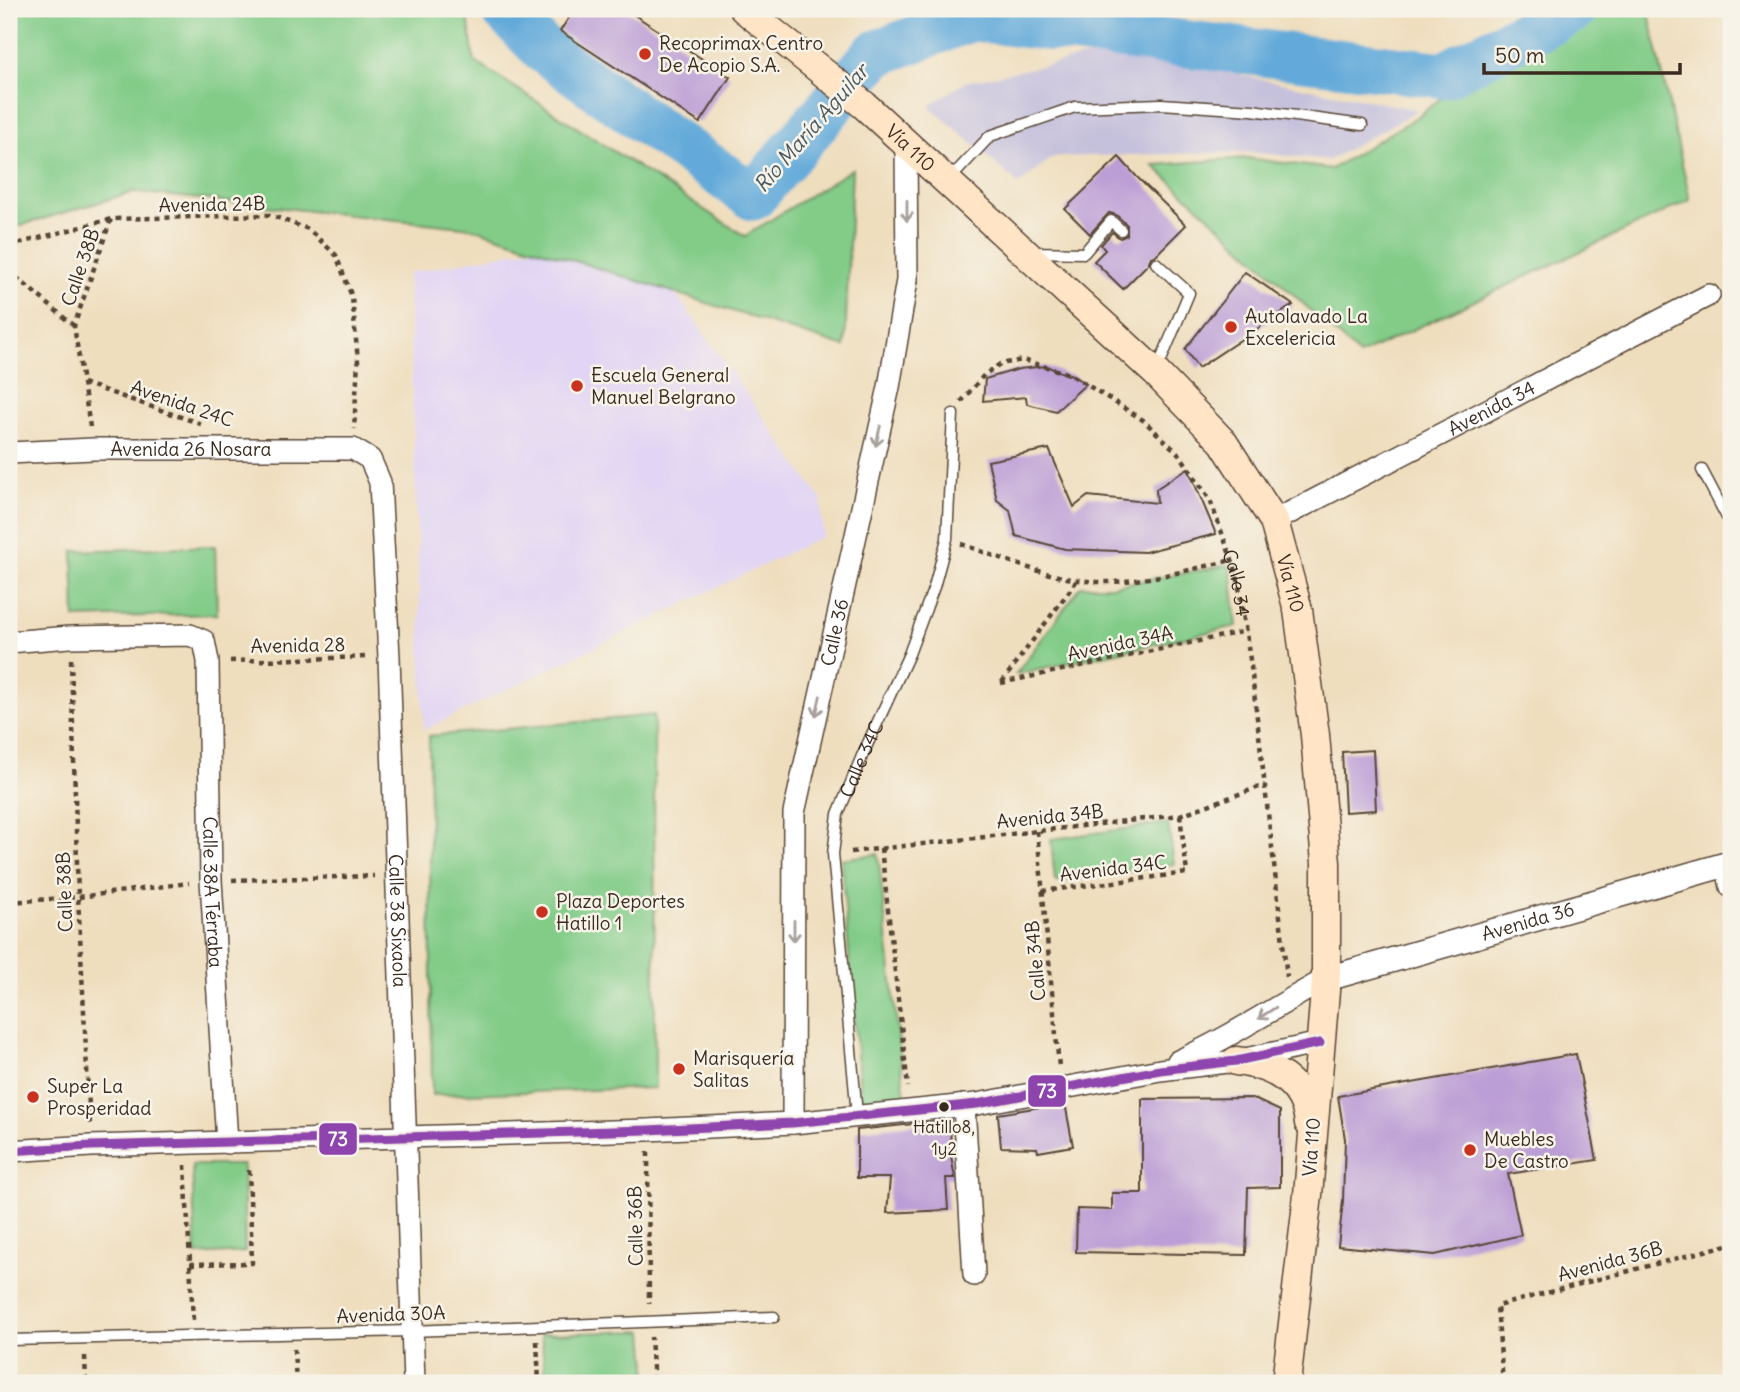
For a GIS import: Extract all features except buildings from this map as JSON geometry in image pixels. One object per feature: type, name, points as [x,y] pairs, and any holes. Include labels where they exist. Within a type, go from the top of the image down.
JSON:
[{"type":"main road","name":"Vía 110","points":[[744,9],[864,105],[1156,373],[1223,442],[1274,521],[1298,610],[1315,735],[1326,863],[1326,979],[1308,1195],[1286,1383]]},
{"type":"main road","points":[[1236,1061],[1260,1064],[1281,1074],[1298,1091],[1308,1113],[1311,1138]]},
{"type":"street","name":"Calle 36","points":[[793,1123],[794,813],[889,387],[907,280],[906,143]]},
{"type":"street","name":"Avenida 34","points":[[1274,521],[1709,295]]},
{"type":"street","name":"Avenida 26 Nosara","points":[[9,453],[93,449],[362,454]]},
{"type":"street","name":"Calle 38 Sixaola","points":[[362,454],[380,482],[389,657],[414,1383]]},
{"type":"street","points":[[9,642],[70,637],[190,635],[206,651]]},
{"type":"street","name":"Calle 38A Térraba","points":[[206,651],[211,880],[227,1143]]},
{"type":"street","name":"Avenida 36","points":[[1326,979],[1729,871]]},
{"type":"street","points":[[1160,1070],[1248,1026],[1326,979]]},
{"type":"street","points":[[9,1151],[793,1123],[964,1105],[1160,1070],[1236,1061],[1320,1043]]},
{"type":"street","points":[[964,1105],[974,1275]]},
{"type":"lane","points":[[947,182],[990,136],[1075,107],[1161,104],[1226,108],[1362,125]]},
{"type":"lane","points":[[1023,252],[1084,253],[1111,220],[1121,230]]},
{"type":"lane","points":[[1156,262],[1189,293],[1156,373]]},
{"type":"lane","name":"Calle 34C","points":[[857,1115],[833,854],[838,814],[909,654],[934,587],[947,539],[953,414]]},
{"type":"lane","points":[[1702,470],[1731,525]]},
{"type":"lane","name":"Avenida 30A","points":[[9,1340],[411,1331],[774,1317]]},
{"type":"path","name":"Avenida 24B","points":[[9,246],[111,219],[270,215],[308,229],[336,255],[352,297],[362,454]]},
{"type":"path","name":"Calle 38B","points":[[93,449],[74,326],[111,219]]},
{"type":"path","points":[[9,271],[74,326]]},
{"type":"path","name":"Calle 34","points":[[953,414],[965,394],[1000,364],[1023,360],[1070,374],[1143,421],[1180,455],[1210,500],[1237,574],[1265,785],[1289,999]]},
{"type":"path","name":"Avenida 24C","points":[[83,383],[209,427]]},
{"type":"path","points":[[947,539],[1040,571],[1107,582],[1180,572],[1233,560]]},
{"type":"path","name":"Avenida 34A","points":[[1078,579],[1001,683],[1246,631]]},
{"type":"path","name":"Calle 38B","points":[[70,637],[78,897],[91,1146]]},
{"type":"path","name":"Avenida 28","points":[[206,651],[389,657]]},
{"type":"path","name":"Avenida 34B","points":[[833,854],[1180,816],[1265,785]]},
{"type":"path","name":"Avenida 34C","points":[[1042,891],[1187,873],[1180,816]]},
{"type":"path","name":"Calle 34B","points":[[1037,831],[1061,1089]]},
{"type":"path","points":[[881,848],[911,1110]]},
{"type":"path","name":"Calle 36B","points":[[647,1383],[654,1383],[649,1321],[648,1130]]},
{"type":"path","points":[[190,1264],[252,1263],[249,1142]]},
{"type":"path","points":[[184,1143],[193,1336]]},
{"type":"path","name":"Avenida 36B","points":[[1503,1383],[1497,1306],[1731,1244]]},
{"type":"path","points":[[536,1326],[540,1383]]},
{"type":"path","points":[[294,1334],[296,1383]]},
{"type":"path","points":[[85,1338],[86,1383]]},
{"type":"shaded area","points":[[1090,56],[1184,64],[1418,110],[1329,160],[1248,152],[1053,157],[1019,184],[929,106],[965,82]]},
{"type":"shaded area","name":"Escuela General Manuel Belgrano","points":[[630,229],[821,499],[823,536],[424,730],[408,273]]},
{"type":"green space","points":[[9,9],[467,9],[474,61],[745,236],[852,169],[845,347],[472,228],[134,192],[9,229]]},
{"type":"green space","points":[[1604,9],[1648,9],[1690,200],[1359,355],[1153,165],[1246,158],[1331,169],[1420,115],[1461,81]]},
{"type":"green space","points":[[215,546],[217,614],[75,618],[73,551]]},
{"type":"green space","points":[[1229,565],[1237,626],[1016,674],[1081,586],[1112,586]]},
{"type":"green space","name":"Plaza Deportes Hatillo 1","points":[[654,715],[655,1088],[432,1095],[429,736]]},
{"type":"green space","points":[[1168,823],[1174,864],[1055,881],[1051,839]]},
{"type":"green space","points":[[878,854],[905,1098],[861,1101],[841,859]]},
{"type":"green space","points":[[192,1165],[243,1165],[245,1252],[196,1255]]},
{"type":"green space","points":[[644,1331],[648,1379],[546,1383],[541,1334]]},
{"type":"waterway","name":"Río María Aguilar","points":[[503,9],[546,52],[753,197],[875,54],[972,18],[1444,75],[1574,9]]},
{"type":"transit line","name":"73","points":[[9,1151],[793,1123],[977,1104],[1160,1070],[1236,1061],[1320,1043]]},
{"type":"place","name":"Recoprimax Centro De Acopio S.A.","points":[[645,54]]},
{"type":"place","name":"Autolavado La Excelericia","points":[[1231,327]]},
{"type":"place","name":"Escuela General Manuel Belgrano","points":[[577,386]]},
{"type":"place","name":"Plaza Deportes Hatillo 1","points":[[542,912]]},
{"type":"place","name":"Marisquería Salitas","points":[[679,1069]]},
{"type":"place","name":"Super La Prosperidad","points":[[33,1097]]},
{"type":"place","name":"Hatillo8, 1y2","points":[[944,1107]]},
{"type":"place","name":"Muebles De Castro","points":[[1470,1150]]}]
